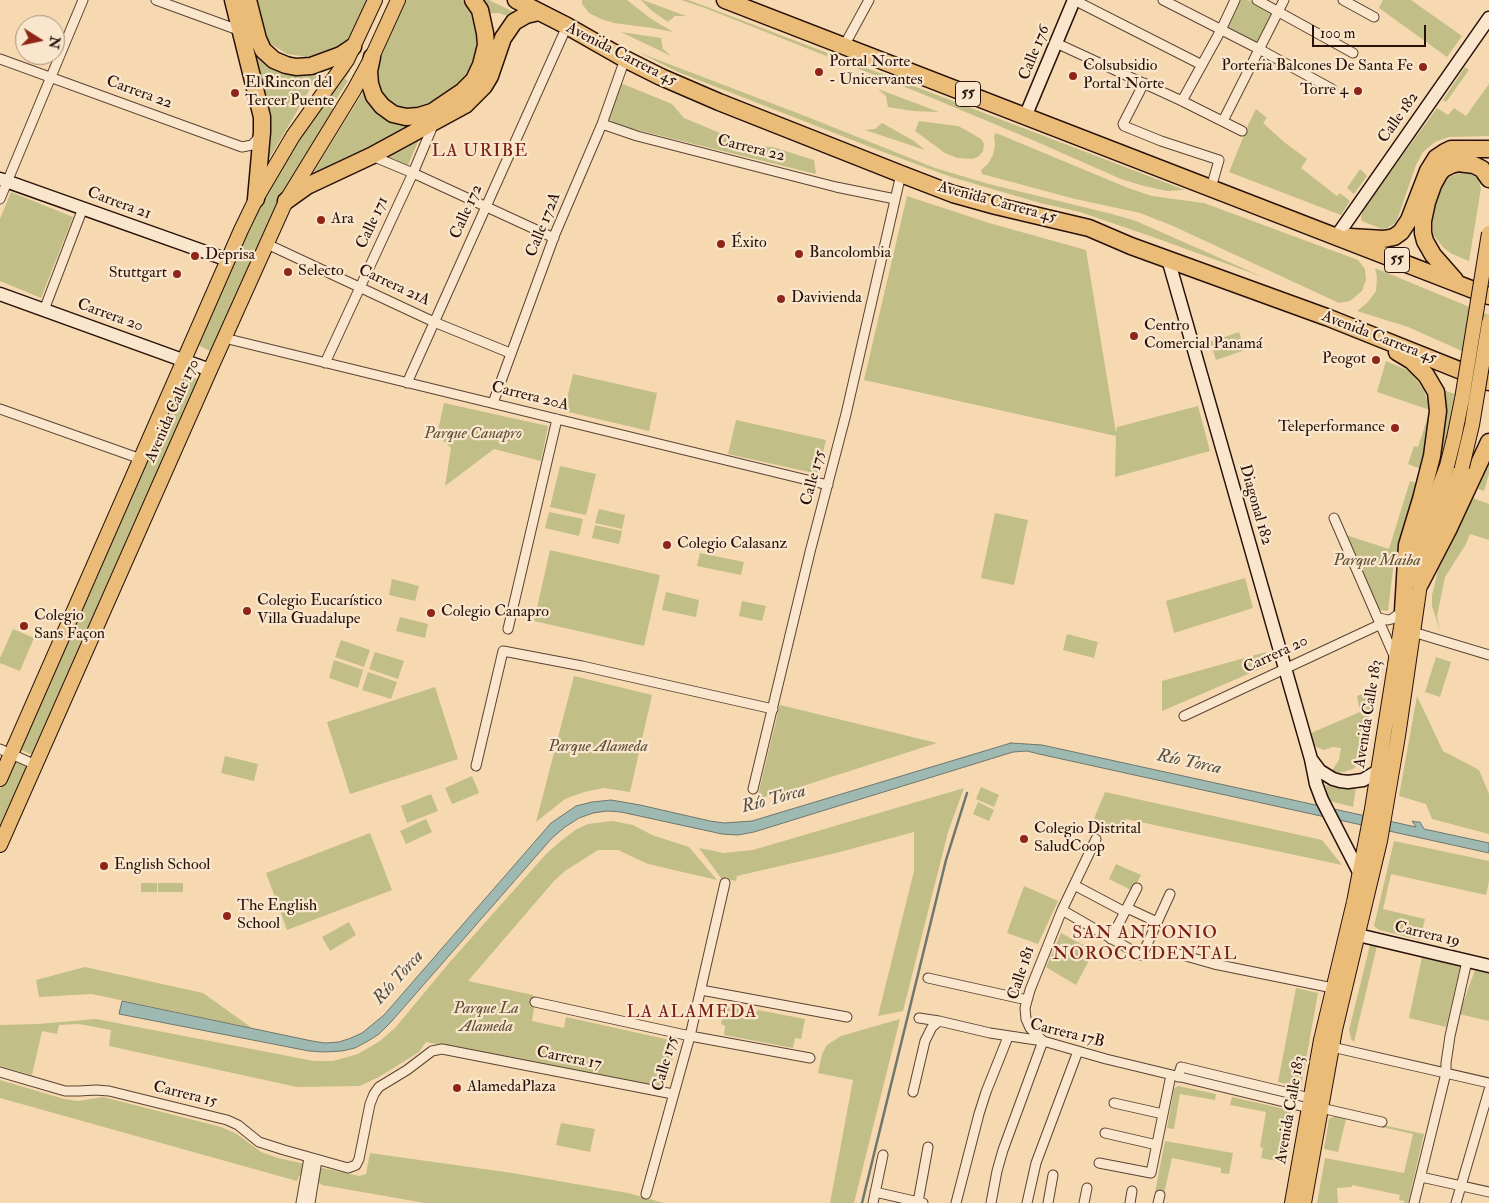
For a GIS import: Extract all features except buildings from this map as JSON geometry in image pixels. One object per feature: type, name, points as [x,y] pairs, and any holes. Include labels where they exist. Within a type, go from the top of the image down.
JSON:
[{"type":"highway","points":[[233,0],[262,117],[256,199]]},
{"type":"highway","points":[[248,0],[258,39],[263,50],[274,60],[286,65],[296,67],[311,66],[341,55],[355,44]]},
{"type":"highway","points":[[373,54],[369,71],[370,84],[374,96],[382,106],[394,114],[406,117],[432,112],[463,91],[474,80],[481,64],[486,45],[485,33],[480,10],[473,0]]},
{"type":"highway","name":"Avenida Carrera 45","points":[[516,0],[625,59],[719,102],[901,174],[953,194],[1089,228],[1371,334],[1489,382]]},
{"type":"highway","name":"55","points":[[725,0],[1487,294]]},
{"type":"highway","points":[[286,201],[307,186],[371,156],[465,105],[484,86],[494,66],[503,38],[514,22],[526,15],[539,12]]},
{"type":"highway","points":[[1336,236],[1384,239],[1394,237],[1405,227],[1428,170],[1439,155],[1451,149],[1489,149]]},
{"type":"highway","points":[[1458,284],[1428,249],[1423,233],[1423,221],[1427,202],[1439,174],[1450,164],[1474,165],[1482,169],[1489,179]]},
{"type":"highway","points":[[1371,334],[1412,361],[1432,384],[1436,392],[1436,429],[1432,456],[1407,545],[1403,611]]},
{"type":"highway","points":[[1420,584],[1448,530],[1489,442]]},
{"type":"main road","name":"Avenida Calle 170","points":[[0,780],[4,757],[141,459],[256,199],[293,136],[341,69],[355,44],[375,0]]},
{"type":"main road","name":"Avenida Calle 170","points":[[0,845],[286,201],[335,122],[373,54],[398,0]]},
{"type":"main road","name":"Avenida Calle 183","points":[[1379,810],[1378,771],[1408,580],[1417,546],[1447,466],[1453,443],[1489,233]]},
{"type":"main road","name":"Avenida Calle 183","points":[[1292,1203],[1313,1104],[1332,1047],[1358,935],[1373,840],[1413,632],[1420,584],[1433,538],[1462,467],[1471,431],[1489,323]]},
{"type":"main road","name":"Avenida Calle 183","points":[[1304,1203],[1321,1040],[1360,874],[1373,840]]},
{"type":"street","points":[[0,199],[4,180],[51,77],[83,0]]},
{"type":"street","points":[[156,0],[241,31]]},
{"type":"street","points":[[844,46],[869,0]]},
{"type":"street","points":[[1074,0],[1202,65]]},
{"type":"street","name":"Calle 176","points":[[1026,117],[1074,0]]},
{"type":"street","points":[[1163,0],[1332,89]]},
{"type":"street","points":[[1182,101],[1221,30],[1235,0]]},
{"type":"street","points":[[1223,121],[1284,0]]},
{"type":"street","points":[[1343,0],[1374,17]]},
{"type":"street","points":[[1261,1],[1353,53]]},
{"type":"street","name":"Calle 182","points":[[1336,236],[1489,18]]},
{"type":"street","name":"Calle 172","points":[[407,383],[567,26]]},
{"type":"street","points":[[1056,43],[1242,131]]},
{"type":"street","name":"Carrera 22","points":[[0,59],[242,147],[252,145],[262,132]]},
{"type":"street","name":"Calle 172A","points":[[493,403],[554,238],[602,124],[625,59]]},
{"type":"street","points":[[1144,83],[1123,124],[1124,126],[1219,160],[1211,188]]},
{"type":"street","name":"Calle 171","points":[[325,363],[413,173],[434,123]]},
{"type":"street","name":"Carrera 22","points":[[602,124],[637,136],[836,187],[895,199]]},
{"type":"street","points":[[371,156],[413,173],[554,238]]},
{"type":"street","name":"Calle 175","points":[[753,789],[810,552],[858,366],[901,174]]},
{"type":"street","name":"Carrera 21","points":[[4,180],[228,260]]},
{"type":"street","points":[[44,310],[83,208]]},
{"type":"street","name":"Carrera 21A","points":[[267,244],[434,322],[510,354]]},
{"type":"street","name":"Diagonal 182","points":[[1168,259],[1311,759],[1316,784],[1322,800],[1360,874]]},
{"type":"street","name":"Carrera 20","points":[[0,294],[210,370]]},
{"type":"street","name":"Carrera 20A","points":[[224,338],[828,485]]},
{"type":"street","points":[[0,409],[141,459]]},
{"type":"street","points":[[508,629],[557,419]]},
{"type":"street","points":[[1334,518],[1396,659]]},
{"type":"street","name":"Carrera 20","points":[[1184,716],[1380,621],[1392,619],[1403,611]]},
{"type":"street","points":[[1413,632],[1489,656]]},
{"type":"street","points":[[476,766],[503,651],[590,668],[773,709]]},
{"type":"street","points":[[4,757],[36,765]]},
{"type":"street","name":"Diagonal 182","points":[[1311,759],[1320,771],[1340,781],[1363,780],[1378,771]]},
{"type":"street","name":"Calle 181","points":[[1043,1041],[1030,1028],[1026,1019],[1025,1008],[1027,1000],[1062,910],[1096,839]]},
{"type":"street","name":"Calle 175","points":[[646,1194],[690,1036],[725,883]]},
{"type":"street","points":[[1074,885],[1126,910],[1157,922]]},
{"type":"street","points":[[1111,939],[1137,888]]},
{"type":"street","points":[[1062,910],[1140,955],[1144,951],[1170,894]]},
{"type":"street","name":"Carrera 19","points":[[1358,935],[1489,966]]},
{"type":"street","points":[[1168,951],[1214,964],[1333,988]]},
{"type":"street","points":[[1414,1203],[1446,1074],[1450,1036],[1468,961]]},
{"type":"street","points":[[928,978],[1027,1000]]},
{"type":"street","points":[[701,990],[847,1017]]},
{"type":"street","points":[[534,1002],[690,1036],[810,1058]]},
{"type":"street","name":"Carrera 17B","points":[[919,1018],[1008,1037],[1043,1041],[1106,1059],[1224,1088],[1313,1104]]},
{"type":"street","points":[[913,1092],[925,1041],[932,1027],[939,1021]]},
{"type":"street","points":[[956,1203],[978,1114],[1008,1037]]},
{"type":"street","points":[[991,1203],[1003,1150],[1043,1041]]},
{"type":"street","points":[[1332,1047],[1489,1083]]},
{"type":"street","name":"Carrera 17","points":[[356,1165],[359,1160],[370,1104],[379,1087],[432,1052],[442,1049],[673,1094]]},
{"type":"street","points":[[1027,1203],[1036,1163],[1078,1051]]},
{"type":"street","name":"Carrera 17B","points":[[1175,1076],[1181,1067],[1382,1122]]},
{"type":"street","name":"Carrera 15","points":[[0,1072],[65,1091],[109,1091],[227,1120],[259,1142],[348,1168],[356,1165]]},
{"type":"street","points":[[1099,1163],[1151,1173],[1163,1114],[1175,1076]]},
{"type":"street","points":[[1224,1088],[1226,1078]]},
{"type":"street","points":[[1456,1203],[1489,1090]]},
{"type":"street","points":[[1114,1103],[1163,1114]]},
{"type":"street","points":[[1106,1133],[1157,1145]]},
{"type":"street","points":[[875,1192],[906,1201],[920,1202],[928,1147]]},
{"type":"street","points":[[872,1203],[883,1155]]},
{"type":"street","points":[[301,1203],[313,1159]]},
{"type":"street","points":[[310,1203],[313,1159]]},
{"type":"street","points":[[1048,1203],[1052,1175]]},
{"type":"street","points":[[1421,1177],[1489,1192]]},
{"type":"street","points":[[1084,1203],[1087,1188]]},
{"type":"street","points":[[1130,1203],[1132,1190]]},
{"type":"green space","points":[[257,0],[368,0],[349,43],[307,57],[287,54],[271,44],[263,28]]},
{"type":"green space","points":[[403,0],[462,0],[476,21],[480,45],[471,74],[460,85],[422,108],[406,109],[390,102],[381,93],[375,82],[375,66]]},
{"type":"green space","points":[[479,0],[489,0],[514,12],[510,17],[499,13],[492,13],[486,16]]},
{"type":"green space","points":[[582,0],[627,0],[650,18],[673,32],[614,23],[601,19],[589,13],[582,4]]},
{"type":"green space","points":[[641,0],[686,16],[675,16],[668,22],[652,11]]},
{"type":"green space","points":[[681,0],[688,0],[702,5],[1185,190],[1167,191],[1121,179],[920,93]]},
{"type":"green space","points":[[1239,0],[1248,0],[1273,13],[1257,46],[1225,29]]},
{"type":"green space","points":[[1383,0],[1411,0],[1462,36],[1447,57],[1379,8]]},
{"type":"green space","points":[[621,32],[661,38],[663,49],[671,56]]},
{"type":"green space","points":[[251,45],[269,60],[323,67],[269,159],[266,119]]},
{"type":"green space","points":[[640,53],[935,168],[989,184],[1136,221],[1263,277],[1080,212],[1040,203],[951,177],[678,72]]},
{"type":"green space","points":[[1465,67],[1469,70],[1446,102],[1443,100]]},
{"type":"green space","points":[[348,68],[350,71],[345,79],[348,81],[331,107],[334,110],[212,352],[196,344],[238,246],[281,166]]},
{"type":"green space","points":[[623,84],[672,104],[684,118],[737,140],[773,147],[814,160],[816,174],[617,125],[608,119],[620,86]]},
{"type":"green space","points":[[1489,84],[1489,136],[1449,137],[1435,142],[1423,152],[1416,165],[1394,224],[1382,229],[1362,221],[1363,210],[1437,108],[1448,115],[1454,108],[1466,116]]},
{"type":"green space","points":[[367,86],[369,95],[420,121],[401,135],[312,174]]},
{"type":"green space","points":[[878,89],[939,112],[913,111],[888,107],[886,96]]},
{"type":"green space","points":[[1256,109],[1267,118],[1263,123],[1307,159],[1301,168],[1337,196],[1340,193],[1350,201],[1341,215],[1229,172]]},
{"type":"green space","points":[[919,121],[958,126],[981,139],[984,144],[983,151],[978,157],[972,159],[957,158],[945,153],[915,131]]},
{"type":"green space","points":[[882,123],[914,141],[925,150],[865,130],[875,129]]},
{"type":"green space","points":[[996,133],[1128,188],[1152,196],[1204,203],[1358,260],[1365,269],[1366,280],[1362,291],[1350,301],[1339,303],[1173,226],[1140,213],[1075,199],[982,174],[981,170],[988,164],[993,155],[994,136]]},
{"type":"green space","points":[[420,137],[408,165],[384,155]]},
{"type":"green space","points":[[1360,169],[1367,176],[1354,194],[1347,188]]},
{"type":"green space","points":[[1465,172],[1472,174],[1478,179],[1481,188],[1469,261],[1452,254],[1433,235],[1433,217],[1436,201],[1443,183],[1450,176]]},
{"type":"green space","points":[[11,192],[73,217],[41,298],[0,281],[0,219]]},
{"type":"green space","points":[[907,196],[989,223],[1086,250],[1116,433],[1117,427],[1198,406],[1210,451],[1115,477],[1116,436],[864,380]]},
{"type":"green space","points":[[1375,268],[1489,315],[1489,363],[1408,327],[1357,311],[1367,303],[1376,291],[1377,277]]},
{"type":"green space","points":[[1239,332],[1245,350],[1216,360],[1210,342]]},
{"type":"green space","points":[[1386,361],[1409,371],[1424,391],[1430,410],[1377,392]]},
{"type":"green space","points":[[182,374],[200,380],[33,755],[19,749]]},
{"type":"green space","points":[[573,374],[657,393],[649,431],[564,411]]},
{"type":"green space","points":[[1440,389],[1455,394],[1443,453],[1427,498]]},
{"type":"green space","name":"Parque Canapro","points":[[444,403],[548,426],[541,461],[494,449],[445,486],[451,448],[437,435]]},
{"type":"green space","points":[[1430,410],[1427,440],[1421,469],[1408,464],[1414,446],[1418,447]]},
{"type":"green space","points":[[736,420],[826,440],[818,474],[728,454]]},
{"type":"green space","points":[[1489,464],[1489,474],[1484,491],[1478,489]]},
{"type":"green space","points":[[560,466],[596,474],[586,515],[550,507]]},
{"type":"green space","name":"Parque Maiba","points":[[1410,481],[1416,483],[1393,569],[1388,611],[1380,610],[1346,535],[1389,549]]},
{"type":"green space","points":[[1473,498],[1489,504],[1489,540],[1470,534],[1466,544],[1445,577],[1437,616],[1440,631],[1432,606],[1432,595],[1438,570]]},
{"type":"green space","points":[[599,509],[625,515],[622,529],[595,523]]},
{"type":"green space","points":[[549,512],[583,519],[579,536],[545,528]]},
{"type":"green space","points":[[995,513],[1028,520],[1014,585],[981,578]]},
{"type":"green space","points":[[595,525],[622,531],[619,544],[592,538]]},
{"type":"green space","points":[[550,550],[660,575],[644,646],[534,621]]},
{"type":"green space","points":[[700,553],[744,562],[741,575],[697,566]]},
{"type":"green space","points":[[1245,578],[1253,608],[1174,633],[1166,601]]},
{"type":"green space","points":[[392,579],[419,586],[415,601],[389,595]]},
{"type":"green space","points":[[666,592],[699,600],[696,617],[662,610]]},
{"type":"green space","points":[[742,601],[766,606],[762,621],[739,616]]},
{"type":"green space","points":[[400,617],[428,624],[425,638],[396,631]]},
{"type":"green space","points":[[13,629],[34,638],[20,671],[0,663],[0,658]]},
{"type":"green space","points":[[1067,634],[1098,642],[1094,658],[1063,650]]},
{"type":"green space","points":[[341,640],[370,650],[364,667],[335,657]]},
{"type":"green space","points":[[375,652],[404,661],[398,679],[369,669]]},
{"type":"green space","points":[[1266,652],[1269,665],[1162,711],[1162,681]]},
{"type":"green space","points":[[1436,657],[1451,662],[1440,697],[1425,692]]},
{"type":"green space","points":[[334,660],[363,670],[358,688],[329,678]]},
{"type":"green space","points":[[368,672],[397,682],[391,699],[362,690]]},
{"type":"green space","name":"Parque Alameda","points":[[574,676],[652,695],[630,792],[604,788],[584,792],[565,799],[536,822]]},
{"type":"green space","points":[[435,687],[458,759],[350,794],[327,722]]},
{"type":"green space","points":[[1374,689],[1363,759],[1353,769],[1339,773],[1331,772],[1339,760],[1341,748],[1333,747],[1324,750],[1314,746],[1311,733],[1360,712],[1357,696]]},
{"type":"green space","points":[[1417,696],[1443,751],[1479,770],[1489,794],[1489,834],[1432,819],[1426,804],[1399,796]]},
{"type":"green space","points":[[780,705],[937,743],[757,799]]},
{"type":"green space","points":[[225,756],[258,764],[254,781],[221,773]]},
{"type":"green space","points":[[12,761],[28,767],[0,835],[0,789]]},
{"type":"green space","points":[[472,776],[479,793],[452,804],[445,788]]},
{"type":"green space","points":[[1325,785],[1340,789],[1356,787],[1353,807],[1330,801]]},
{"type":"green space","points":[[981,787],[999,795],[994,807],[976,799]]},
{"type":"green space","points":[[964,788],[948,832],[903,1011],[878,1016],[914,871],[914,832],[836,853],[737,876],[736,881],[721,878],[699,848],[724,853],[753,850]]},
{"type":"green space","points":[[1105,792],[1322,840],[1342,865],[1126,819],[1120,830],[1093,821]]},
{"type":"green space","points":[[431,794],[438,811],[407,823],[401,806]]},
{"type":"green space","points":[[978,802],[994,810],[989,821],[973,814]]},
{"type":"green space","points":[[426,819],[432,832],[406,844],[400,831]]},
{"type":"green space","name":"Parque La Alameda","points":[[612,821],[633,825],[652,835],[689,847],[717,880],[648,864],[618,850],[598,850],[565,871],[554,881],[468,981],[533,995],[535,1001],[532,1021],[564,1028],[566,1017],[670,1040],[675,1050],[668,1078],[663,1085],[654,1086],[426,1042],[419,1052],[379,1077],[360,1086],[297,1087],[109,1046],[111,1030],[79,1024],[59,1025],[57,1034],[42,1031],[32,1075],[0,1066],[0,1025],[96,1019],[314,1061],[333,1061],[358,1054],[380,1041],[395,1028],[449,963],[547,853],[577,829],[588,824]]},
{"type":"green space","points":[[370,833],[392,890],[287,930],[266,873]]},
{"type":"green space","points":[[1394,841],[1489,861],[1489,881],[1486,895],[1391,874],[1383,909],[1425,919],[1420,940],[1379,930],[1374,926]]},
{"type":"green space","points":[[1116,864],[1141,875],[1133,891],[1109,879]]},
{"type":"green space","points":[[141,883],[157,883],[157,892],[141,892]]},
{"type":"green space","points":[[158,883],[183,883],[183,892],[158,892]]},
{"type":"green space","points":[[1024,886],[1058,901],[1038,944],[1007,933]]},
{"type":"green space","points":[[349,922],[356,935],[330,951],[322,937]]},
{"type":"green space","points":[[1061,933],[1094,951],[1076,985],[1046,967]]},
{"type":"green space","points":[[1370,945],[1377,946],[1354,1042],[1351,1039],[1349,1030]]},
{"type":"green space","points":[[1422,957],[1460,967],[1446,1027],[1409,1018]]},
{"type":"green space","points":[[85,967],[203,993],[252,1028],[92,994],[39,997],[36,980]]},
{"type":"green space","points":[[1475,970],[1489,974],[1489,1021],[1459,1014]]},
{"type":"green space","points":[[1296,988],[1318,993],[1301,1087],[1278,1082]]},
{"type":"green space","points":[[724,1006],[805,1019],[801,1039],[795,1038],[793,1048],[724,1035],[725,1026],[721,1024]]},
{"type":"green space","points":[[900,1019],[854,1203],[830,1203],[853,1080],[818,1073],[822,1054],[827,1045],[841,1036]]},
{"type":"green space","points":[[0,1080],[64,1099],[78,1101],[103,1097],[221,1127],[237,1134],[261,1152],[278,1158],[359,1176],[366,1174],[370,1153],[512,1173],[628,1193],[664,1203],[425,1203],[322,1185],[318,1182],[318,1178],[303,1174],[299,1176],[297,1181],[0,1098]]},
{"type":"green space","points":[[1178,1086],[1216,1094],[1215,1100],[1180,1094],[1174,1129],[1167,1128],[1174,1089]]},
{"type":"green space","points":[[1232,1097],[1289,1110],[1295,1118],[1287,1163],[1261,1158],[1263,1148],[1260,1147],[1266,1112],[1230,1105]]},
{"type":"green space","points":[[1337,1115],[1424,1134],[1408,1203],[1399,1200],[1400,1195],[1352,1185],[1352,1187],[1337,1188],[1338,1203],[1317,1203],[1325,1158],[1404,1173],[1413,1134],[1346,1119],[1338,1152],[1324,1149],[1329,1119]]},
{"type":"green space","points":[[561,1123],[595,1129],[590,1152],[556,1145]]},
{"type":"green space","points":[[1165,1141],[1233,1153],[1229,1174],[1221,1173],[1221,1168],[1172,1158],[1164,1194],[1155,1192]]},
{"type":"water","points":[[1011,743],[1042,745],[1416,827],[1412,821],[1420,822],[1424,829],[1489,843],[1489,853],[1027,751],[1013,752],[754,832],[738,835],[722,834],[621,812],[593,813],[579,818],[552,838],[391,1022],[379,1034],[355,1048],[342,1051],[309,1051],[119,1014],[122,1001],[312,1041],[325,1043],[339,1042],[362,1033],[384,1015],[551,823],[576,806],[611,800],[710,821],[724,823],[752,821]]},
{"type":"waterway","points":[[862,1203],[946,860],[967,793]]},
{"type":"place","name":"Porteria Balcones De Santa Fe","points":[[1423,67]]},
{"type":"place","name":"Portal Norte - Unicervantes","points":[[819,72]]},
{"type":"place","name":"Colsubsidio Portal Norte","points":[[1073,76]]},
{"type":"place","name":"Torre 4","points":[[1358,91]]},
{"type":"place","name":"El Rincon del Tercer Puente","points":[[235,93]]},
{"type":"place","name":"Ara","points":[[321,220]]},
{"type":"place","name":"Éxito","points":[[721,244]]},
{"type":"place","name":"Bancolombia","points":[[799,254]]},
{"type":"place","name":"Deprisa","points":[[195,256]]},
{"type":"place","name":"Selecto","points":[[288,272]]},
{"type":"place","name":"Stuttgart","points":[[177,274]]},
{"type":"place","name":"Davivienda","points":[[781,299]]},
{"type":"place","name":"Centro Comercial Panamá","points":[[1134,336]]},
{"type":"place","name":"Peogot","points":[[1376,360]]},
{"type":"place","name":"Teleperformance","points":[[1395,428]]},
{"type":"place","name":"Colegio Calasanz","points":[[667,545]]},
{"type":"place","name":"Colegio Eucarístico Villa Guadalupe","points":[[247,611]]},
{"type":"place","name":"Colegio Canapro","points":[[431,613]]},
{"type":"place","name":"Colegio Sans Façon","points":[[24,626]]},
{"type":"place","name":"Colegio Distrital SaludCoop","points":[[1024,839]]},
{"type":"place","name":"English School","points":[[104,866]]},
{"type":"place","name":"The English School","points":[[227,916]]},
{"type":"place","name":"AlamedaPlaza","points":[[457,1088]]},
{"type":"district","name":"LA URIBE","points":[[480,152]]},
{"type":"district","name":"SAN ANTONIO NOROCCIDENTAL","points":[[1145,944]]},
{"type":"district","name":"LA ALAMEDA","points":[[692,1013]]},
{"type":"water label","name":"Río Torca","points":[[1189,763]]},
{"type":"water label","name":"Río Torca","points":[[774,800]]},
{"type":"water label","name":"Río Torca","points":[[399,978]]}]
